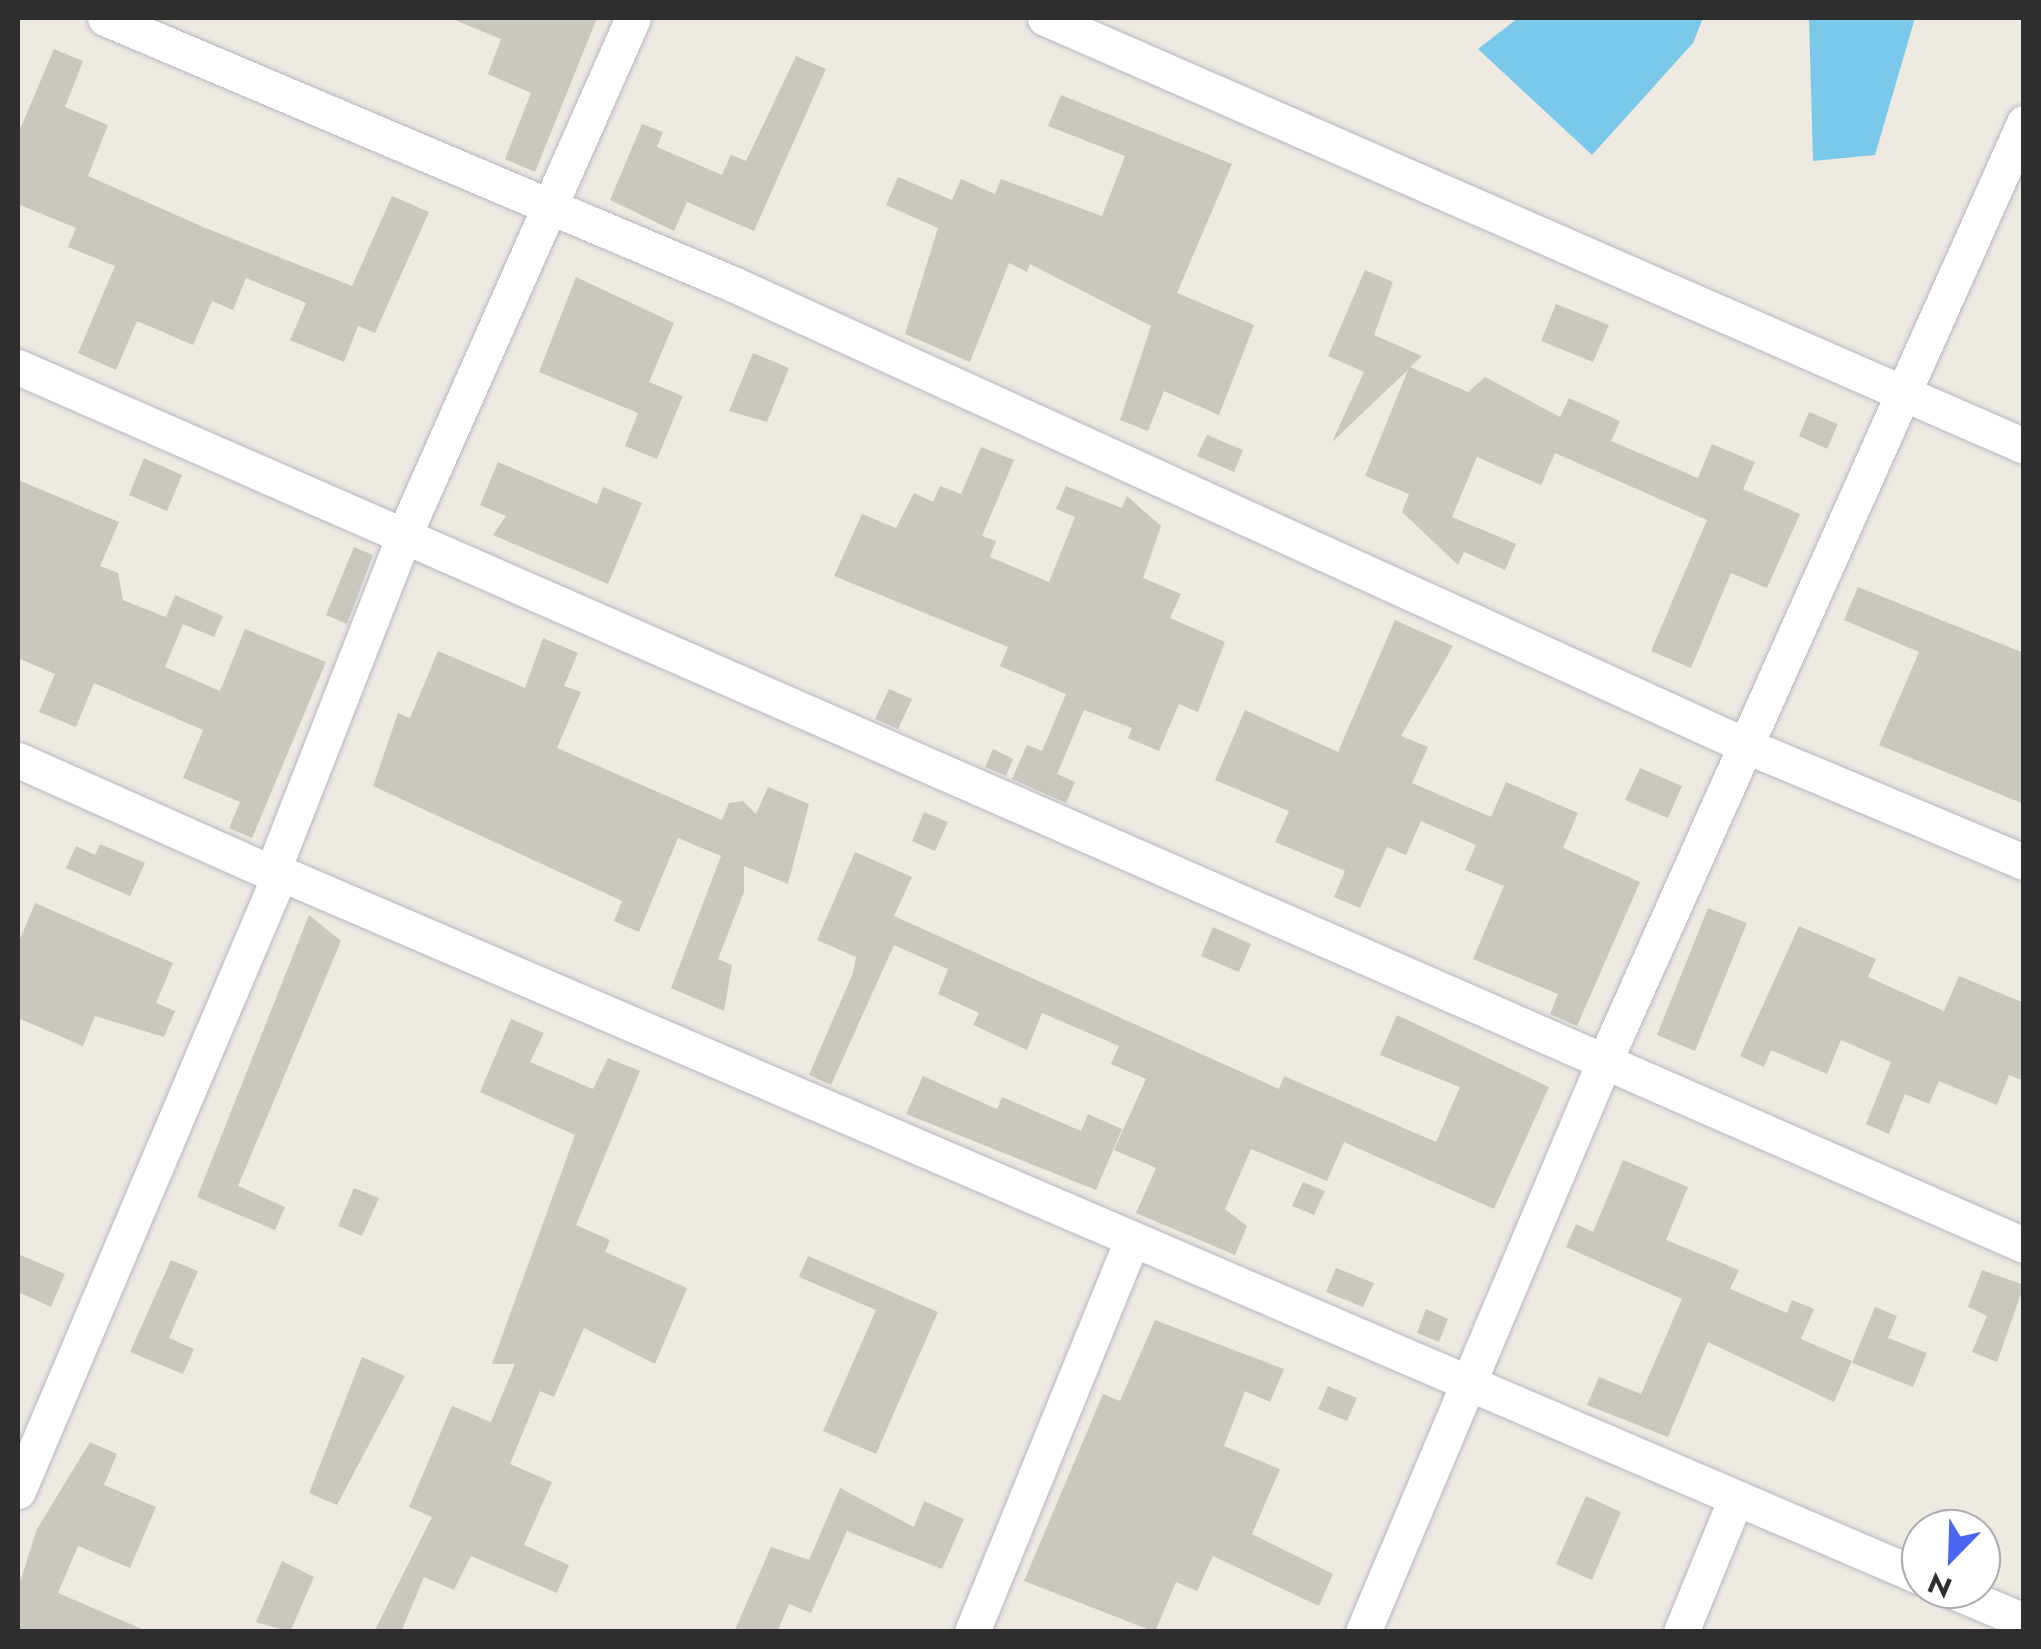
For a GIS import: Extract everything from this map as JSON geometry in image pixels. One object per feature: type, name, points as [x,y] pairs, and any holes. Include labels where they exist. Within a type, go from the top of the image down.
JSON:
[{"type":"street","points":[[105,18],[546,204],[1749,746],[2024,862]]},
{"type":"street","points":[[18,1491],[276,873],[404,535],[546,204],[634,18]]},
{"type":"street","points":[[1045,18],[2024,446]]},
{"type":"street","points":[[1363,1632],[1465,1383],[1604,1062],[1749,746],[2024,123]]},
{"type":"street","points":[[18,367],[2024,1245]]},
{"type":"street","points":[[18,760],[1901,1568]]},
{"type":"street","points":[[972,1632],[1132,1239]]},
{"type":"street","points":[[1680,1632],[1736,1498]]},
{"type":"street","points":[[1987,1609],[2017,1624]]},
{"type":"water","points":[[1518,18],[1703,18],[1693,43],[1592,155],[1478,49]]},
{"type":"water","points":[[1809,18],[1915,18],[1875,155],[1813,161]]},
{"type":"building","points":[[450,18],[597,18],[535,172],[505,159],[531,93],[488,74],[501,39]]},
{"type":"building","points":[[54,49],[83,61],[65,107],[108,125],[88,176],[203,227],[352,286],[392,196],[429,212],[375,333],[358,326],[344,362],[290,340],[306,303],[246,278],[233,310],[212,301],[193,345],[137,321],[116,370],[78,353],[115,266],[68,247],[76,228],[18,204],[18,134]]},
{"type":"building","points":[[796,56],[826,69],[754,231],[687,202],[674,231],[610,200],[642,124],[663,132],[657,147],[722,175],[731,155],[746,161]]},
{"type":"building","points":[[1061,95],[1232,164],[1177,293],[1254,325],[1219,415],[1164,391],[1148,431],[1120,420],[1151,326],[1030,264],[1027,272],[1009,263],[970,362],[905,334],[938,228],[886,205],[898,177],[952,200],[961,179],[995,194],[1001,179],[1102,216],[1125,156],[1048,126]]},
{"type":"building","points":[[1365,270],[1393,282],[1374,335],[1422,356],[1410,367],[1468,392],[1485,377],[1560,417],[1569,398],[1620,421],[1611,441],[1698,478],[1712,444],[1755,462],[1743,489],[1800,514],[1767,588],[1731,573],[1691,668],[1651,651],[1707,520],[1555,453],[1541,485],[1477,457],[1452,517],[1516,544],[1505,570],[1464,552],[1458,565],[1402,512],[1409,494],[1365,476],[1408,370],[1332,442],[1364,372],[1328,356]]},
{"type":"building","points":[[576,277],[674,323],[649,382],[683,396],[657,459],[625,446],[638,413],[539,372]]},
{"type":"building","points":[[1556,304],[1609,325],[1593,362],[1541,341]]},
{"type":"building","points":[[753,353],[789,368],[767,422],[729,411]]},
{"type":"building","points":[[1809,412],[1838,424],[1827,449],[1799,436]]},
{"type":"building","points":[[1207,435],[1243,450],[1234,472],[1197,456]]},
{"type":"building","points":[[981,447],[1014,460],[982,536],[996,541],[990,557],[1049,582],[1075,517],[1056,509],[1066,486],[1122,508],[1127,496],[1161,526],[1143,578],[1181,594],[1170,618],[1225,642],[1198,712],[1179,704],[1159,751],[1128,738],[1132,728],[1084,710],[1057,774],[1075,782],[1066,803],[1012,779],[1027,745],[1042,751],[1066,694],[1000,666],[1008,647],[834,576],[862,514],[896,528],[914,493],[933,502],[940,486],[961,494]]},
{"type":"building","points":[[144,458],[182,475],[167,511],[129,495]]},
{"type":"building","points":[[498,462],[597,504],[603,487],[642,503],[608,584],[493,535],[506,516],[480,505]]},
{"type":"building","points":[[18,480],[119,522],[100,566],[118,573],[123,600],[183,624],[165,667],[220,691],[245,629],[326,662],[252,838],[229,828],[240,802],[183,778],[203,730],[94,683],[76,727],[39,712],[55,674],[18,658]]},
{"type":"building","points":[[354,547],[373,555],[347,624],[326,615]]},
{"type":"building","points":[[1858,587],[2024,653],[2024,804],[1879,745],[1919,652],[1844,620]]},
{"type":"building","points":[[175,595],[223,616],[214,637],[166,617]]},
{"type":"building","points":[[1395,620],[1453,646],[1401,736],[1428,747],[1412,783],[1491,817],[1506,782],[1578,813],[1563,848],[1640,882],[1577,1026],[1550,1014],[1558,994],[1473,959],[1504,886],[1465,870],[1476,845],[1421,821],[1406,855],[1387,847],[1360,908],[1334,897],[1345,871],[1275,842],[1289,811],[1215,780],[1245,710],[1338,752]]},
{"type":"building","points":[[543,638],[578,653],[564,686],[581,692],[557,748],[722,820],[729,803],[743,801],[756,814],[768,787],[809,804],[788,884],[744,866],[744,892],[718,959],[732,965],[724,1011],[671,988],[721,856],[678,838],[639,932],[614,921],[622,901],[373,786],[398,713],[410,718],[438,651],[525,688]]},
{"type":"building","points":[[889,689],[912,699],[898,729],[875,719]]},
{"type":"building","points":[[993,749],[1013,759],[1006,776],[985,767]]},
{"type":"building","points":[[1640,768],[1682,786],[1668,818],[1625,800]]},
{"type":"building","points":[[924,812],[948,822],[935,851],[912,841]]},
{"type":"building","points":[[100,844],[145,863],[130,896],[66,868],[76,846],[95,855]]},
{"type":"building","points":[[855,852],[912,877],[894,916],[1279,1089],[1284,1076],[1436,1142],[1460,1087],[1380,1055],[1397,1015],[1549,1087],[1494,1209],[1344,1142],[1327,1181],[1251,1149],[1225,1209],[1247,1226],[1235,1255],[1136,1213],[1156,1168],[1114,1150],[1146,1079],[1111,1064],[1119,1046],[1042,1013],[1027,1050],[973,1025],[979,1013],[938,994],[948,969],[894,945],[831,1085],[809,1075],[853,973],[856,957],[817,940]]},
{"type":"building","points":[[35,903],[173,963],[156,1003],[175,1011],[164,1037],[95,1016],[83,1046],[18,1018],[18,944]]},
{"type":"building","points":[[1708,908],[1747,923],[1695,1051],[1657,1035]]},
{"type":"building","points":[[309,915],[341,941],[238,1186],[285,1207],[275,1230],[197,1197]]},
{"type":"building","points":[[1799,926],[1876,959],[1868,977],[1944,1011],[1959,976],[2024,1003],[2024,1081],[2009,1075],[1997,1105],[1939,1081],[1929,1104],[1905,1094],[1889,1134],[1866,1124],[1891,1062],[1841,1040],[1827,1074],[1771,1050],[1764,1067],[1740,1056]]},
{"type":"building","points":[[1213,927],[1251,944],[1239,972],[1201,956]]},
{"type":"building","points":[[511,1019],[544,1033],[530,1062],[593,1089],[608,1058],[640,1071],[576,1225],[610,1240],[605,1252],[687,1288],[655,1364],[584,1328],[554,1397],[540,1391],[510,1464],[552,1482],[524,1545],[569,1565],[557,1593],[471,1556],[454,1590],[424,1577],[401,1632],[374,1632],[432,1517],[409,1507],[452,1406],[491,1422],[515,1364],[492,1364],[575,1135],[480,1092]]},
{"type":"building","points":[[923,1076],[997,1109],[1002,1097],[1081,1131],[1088,1114],[1122,1129],[1096,1190],[906,1114]]},
{"type":"building","points":[[1623,1160],[1688,1187],[1666,1240],[1739,1270],[1730,1289],[1787,1313],[1792,1300],[1814,1309],[1801,1339],[1852,1361],[1834,1402],[1708,1342],[1668,1437],[1587,1405],[1599,1377],[1641,1394],[1682,1299],[1566,1247],[1576,1224],[1593,1232]]},
{"type":"building","points":[[1303,1182],[1325,1191],[1314,1215],[1292,1206]]},
{"type":"building","points":[[354,1188],[379,1198],[362,1236],[338,1226]]},
{"type":"building","points":[[18,1254],[65,1274],[51,1307],[18,1292]]},
{"type":"building","points":[[808,1256],[938,1312],[876,1454],[823,1431],[876,1310],[799,1277]]},
{"type":"building","points":[[171,1260],[198,1271],[169,1338],[194,1349],[183,1374],[130,1352]]},
{"type":"building","points":[[1336,1268],[1374,1283],[1363,1307],[1326,1292]]},
{"type":"building","points":[[1982,1270],[2024,1285],[1997,1362],[1972,1352],[1987,1316],[1968,1307]]},
{"type":"building","points":[[1875,1307],[1897,1316],[1888,1338],[1927,1353],[1913,1387],[1852,1363]]},
{"type":"building","points":[[1426,1309],[1448,1319],[1439,1342],[1417,1333]]},
{"type":"building","points":[[1155,1320],[1284,1369],[1270,1402],[1245,1391],[1224,1446],[1280,1469],[1252,1534],[1333,1574],[1319,1606],[1213,1556],[1197,1591],[1176,1582],[1155,1632],[1024,1581],[1103,1394],[1120,1401]]},
{"type":"building","points":[[362,1357],[405,1376],[337,1505],[309,1493]]},
{"type":"building","points":[[1328,1386],[1357,1398],[1347,1421],[1318,1409]]},
{"type":"building","points":[[90,1442],[117,1454],[104,1485],[156,1507],[130,1568],[78,1546],[58,1593],[149,1632],[18,1632],[18,1588],[37,1529]]},
{"type":"building","points":[[840,1488],[914,1527],[924,1501],[964,1519],[942,1569],[847,1531],[811,1613],[789,1604],[777,1632],[734,1632],[771,1547],[809,1560]]},
{"type":"building","points":[[1586,1496],[1621,1512],[1592,1580],[1556,1564]]},
{"type":"building","points":[[282,1561],[314,1577],[290,1632],[256,1622]]}]
